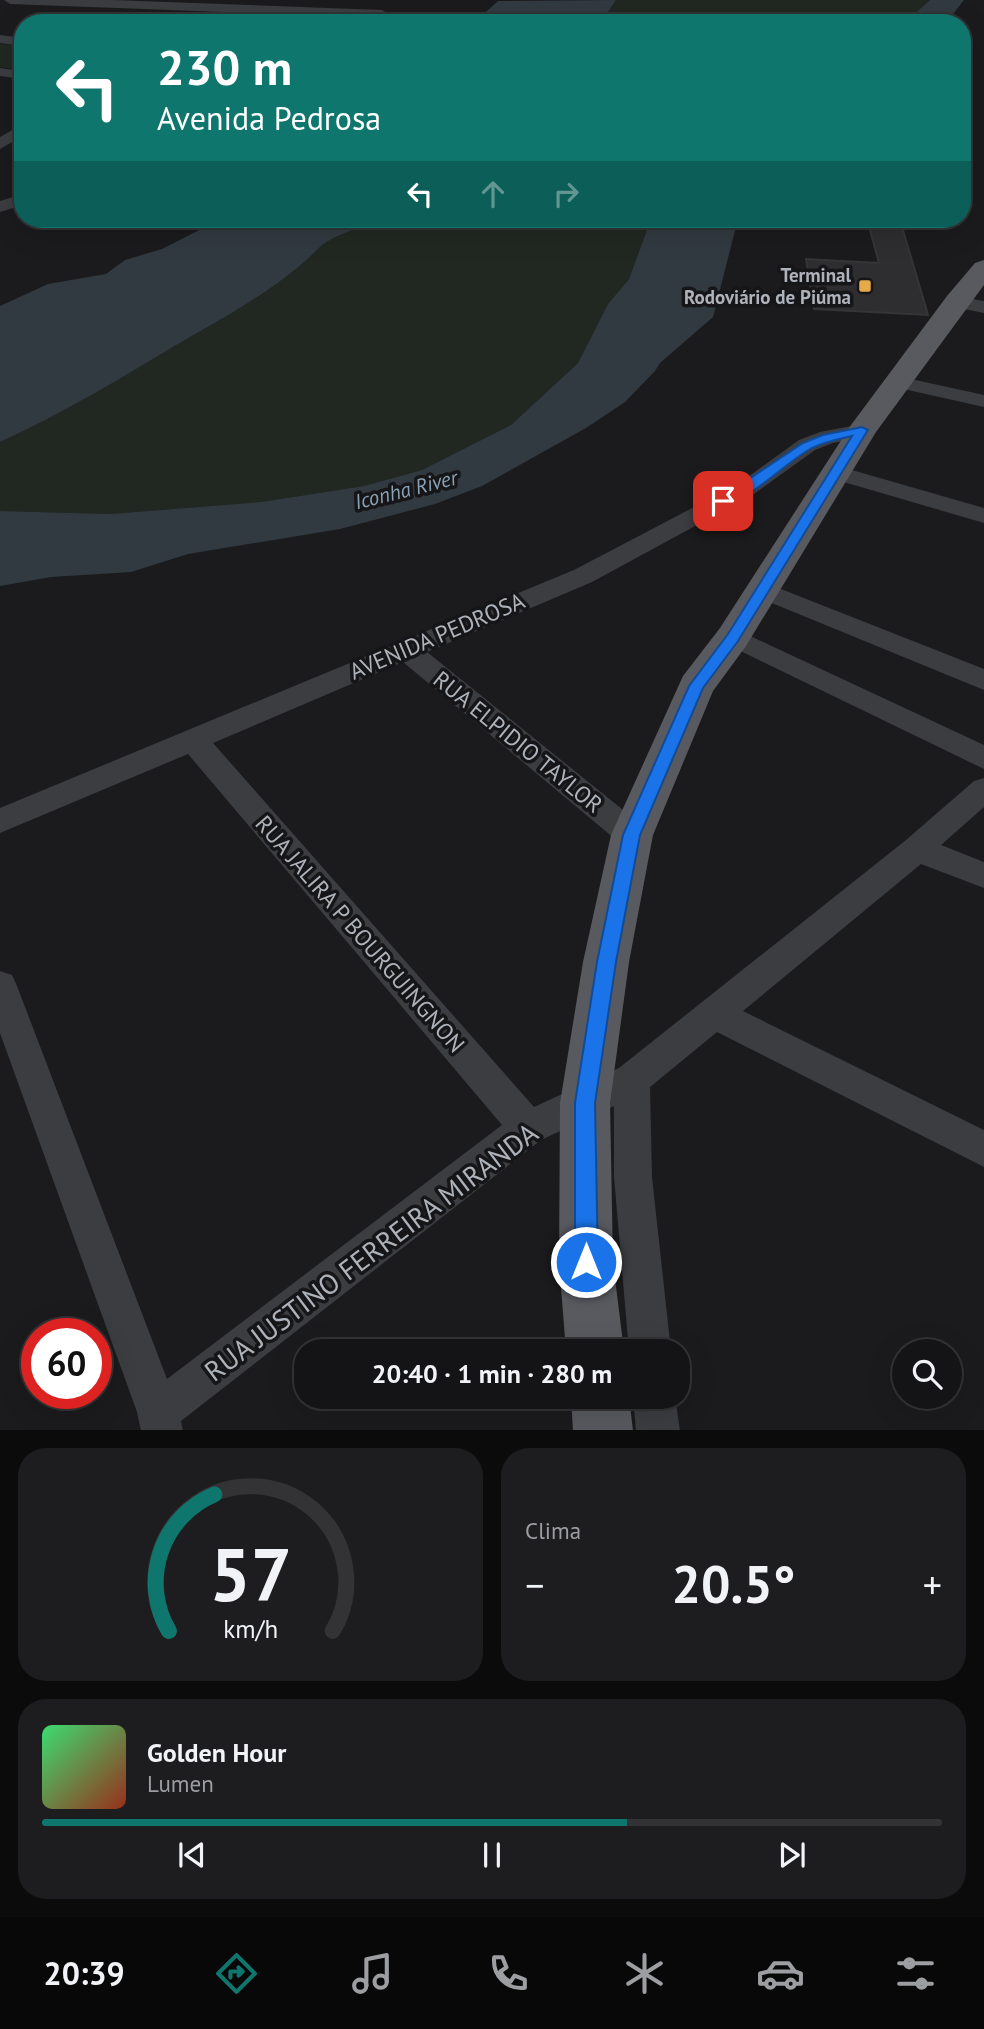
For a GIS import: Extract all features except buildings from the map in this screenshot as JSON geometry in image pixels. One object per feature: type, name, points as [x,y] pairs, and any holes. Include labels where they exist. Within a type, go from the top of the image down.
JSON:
[{"type":"main road","points":[[594,1339],[586,1262],[585,1103],[606,962],[632,835],[696,686],[733,638],[761,589],[838,473],[862,430],[984,268]]},
{"type":"main road","points":[[601,1409],[603,1430]]},
{"type":"street","points":[[10,0],[210,4],[382,14]]},
{"type":"street","points":[[956,302],[984,307]]},
{"type":"street","points":[[897,382],[984,401]]},
{"type":"street","name":"AVENIDA PEDROSA","points":[[0,821],[583,576],[746,489],[807,445],[862,430]]},
{"type":"street","points":[[838,473],[984,516]]},
{"type":"street","points":[[761,589],[984,680]]},
{"type":"street","points":[[733,638],[984,758]]},
{"type":"street","name":"RUA ELPIDIO TAYLOR","points":[[405,649],[632,835]]},
{"type":"street","name":"RUA JALIRA P BOURGUINGNON","points":[[193,740],[528,1128]]},
{"type":"street","name":"RUA JUSTINO FERREIRA MIRANDA","points":[[160,1421],[528,1128],[632,1080],[917,849],[984,789]]},
{"type":"street","points":[[917,849],[984,875]]},
{"type":"street","points":[[0,986],[160,1421]]},
{"type":"street","points":[[715,1014],[984,1149]]},
{"type":"street","points":[[632,1080],[633,1177],[649,1339]]},
{"type":"street","points":[[656,1409],[658,1430]]},
{"type":"shaded area","points":[[616,0],[930,0],[914,14],[607,14]]},
{"type":"shaded area","points":[[0,44],[14,45],[14,69],[0,67]]},
{"type":"shaded area","points":[[354,228],[649,228],[629,279],[608,304],[578,363],[511,425],[422,470],[364,486],[261,502],[110,514],[0,511],[0,442],[88,397],[230,314],[268,290],[324,244]]},
{"type":"water","points":[[616,0],[607,14],[484,14],[498,1]]},
{"type":"water","points":[[930,0],[964,0],[953,14],[914,14]]},
{"type":"water","points":[[203,228],[354,228],[324,244],[286,277],[230,314],[88,397],[0,442],[0,306],[48,284],[106,274],[125,260],[162,249]]},
{"type":"water","name":"Iconha River","points":[[736,228],[713,317],[660,363],[625,402],[586,428],[482,486],[435,504],[340,529],[188,554],[131,572],[51,577],[0,586],[0,511],[110,514],[261,502],[364,486],[422,470],[511,425],[578,363],[608,304],[629,279],[647,230]]},
{"type":"place","name":"Terminal Rodoviário de Piúma","points":[[865,286]]},
{"type":"route","points":[[586,1262],[585,1103],[606,962],[632,835],[696,686],[733,638],[761,589],[838,473],[862,430],[807,445],[746,489],[723,501]]}]
